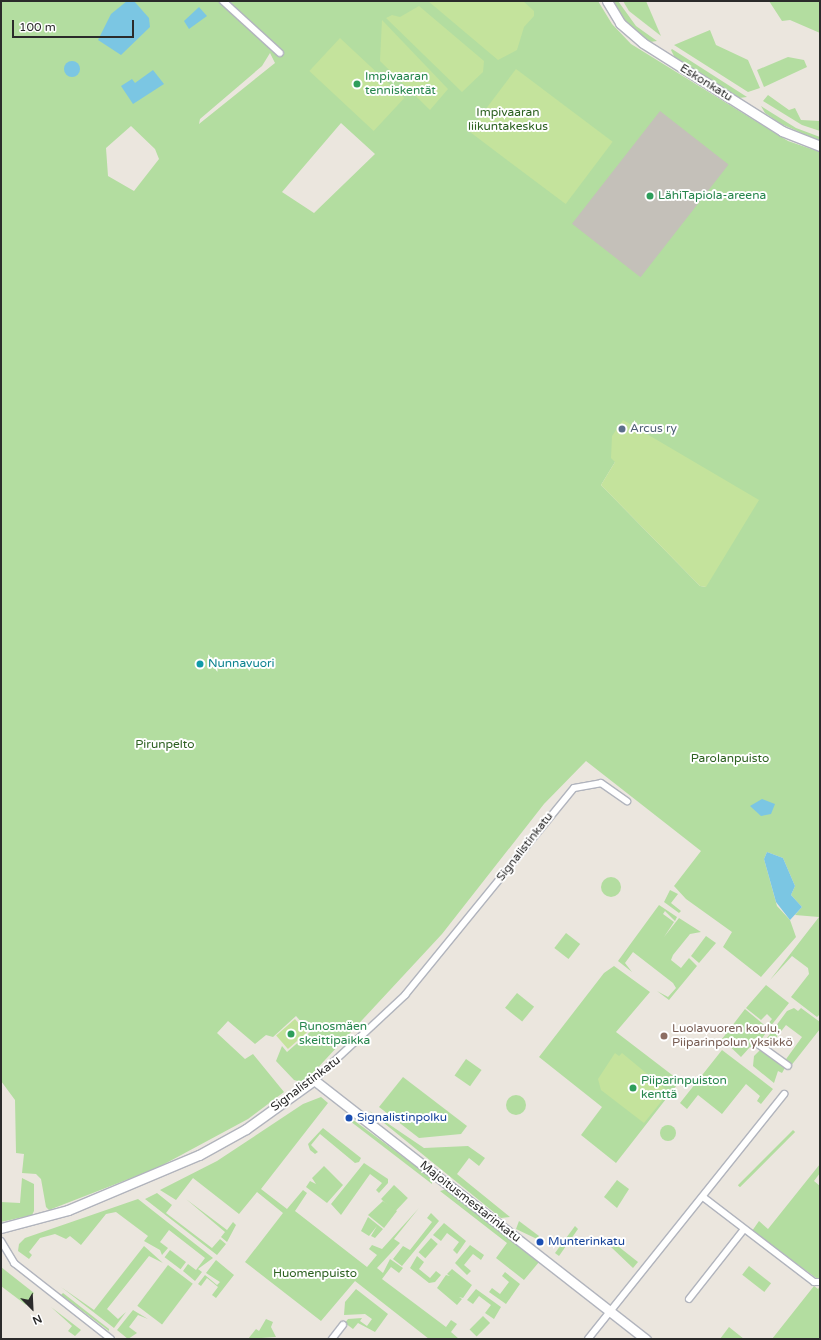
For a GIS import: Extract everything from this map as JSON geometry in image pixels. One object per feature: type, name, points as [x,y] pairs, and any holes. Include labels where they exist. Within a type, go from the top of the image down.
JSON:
[{"type":"street","points":[[223,1],[280,54]]},
{"type":"street","name":"Eskonkatu","points":[[607,1],[620,23],[643,43],[782,131],[820,146]]},
{"type":"street","name":"Signalistinkatu","points":[[1,1228],[68,1210],[182,1163],[246,1129],[314,1080],[405,995],[574,788],[591,782],[601,783],[627,801]]},
{"type":"street","points":[[758,1044],[788,1066]]},
{"type":"street","name":"Majoitusmestarinkatu","points":[[314,1080],[646,1339]]},
{"type":"street","points":[[588,1339],[784,1094]]},
{"type":"street","points":[[703,1197],[814,1282],[820,1282]]},
{"type":"street","points":[[689,1299],[744,1229]]},
{"type":"street","points":[[1,1241],[14,1263],[111,1339]]},
{"type":"street","points":[[332,1339],[343,1325]]},
{"type":"green space","points":[[1,1],[598,1],[612,24],[631,44],[788,141],[820,152],[820,1014],[817,1017],[791,997],[809,974],[808,968],[792,956],[770,980],[819,917],[795,915],[802,907],[791,895],[795,886],[783,858],[767,852],[764,859],[777,906],[790,920],[796,937],[761,977],[723,947],[732,932],[686,899],[674,886],[701,851],[586,761],[544,804],[442,934],[312,1074],[301,1082],[294,1080],[276,1061],[282,1046],[287,1052],[310,1032],[296,1016],[273,1037],[266,1035],[255,1044],[228,1021],[217,1033],[245,1059],[253,1054],[284,1092],[248,1119],[157,1168],[49,1210],[46,1207],[41,1179],[36,1174],[22,1173],[24,1154],[16,1153],[15,1100],[1,1081]],"holes":[[[270,53],[275,63],[199,124],[200,119],[262,66]],[[341,123],[375,154],[314,213],[282,192]],[[131,126],[155,149],[159,159],[134,191],[108,176],[106,148]],[[615,462],[706,587],[700,586],[601,485]]]},
{"type":"green space","points":[[428,1],[523,1],[534,11],[534,16],[524,27],[517,50],[498,60]]},
{"type":"green space","points":[[612,1],[618,1],[636,26],[657,41],[650,42],[627,24]]},
{"type":"green space","points":[[623,1],[646,1],[661,36],[629,11]]},
{"type":"green space","points":[[769,1],[820,1],[820,33],[790,20],[782,21]]},
{"type":"green space","points":[[419,6],[484,61],[483,72],[462,92],[386,18],[392,15],[400,17]]},
{"type":"green space","points":[[382,20],[448,89],[430,110],[380,61]]},
{"type":"green space","points":[[710,30],[716,45],[748,60],[760,88],[748,92],[674,45]]},
{"type":"green space","name":"Impivaaran tenniskentät","points":[[340,38],[404,98],[374,131],[309,71]]},
{"type":"green space","points":[[672,49],[747,97],[739,98],[675,58],[671,50]]},
{"type":"green space","points":[[788,57],[804,60],[807,67],[764,87],[757,70]]},
{"type":"green space","name":"Impivaaran liikuntakeskus","points":[[516,69],[613,142],[566,204],[469,131]]},
{"type":"green space","points":[[768,95],[789,110],[795,108],[801,120],[820,121],[820,131],[802,125],[763,101]]},
{"type":"green space","points":[[761,106],[796,128],[820,137],[820,141],[781,124],[765,113]]},
{"type":"green space","points":[[623,420],[759,500],[706,587],[700,586],[601,485],[615,462],[611,458],[612,436]]},
{"type":"green space","points":[[611,877],[618,880],[621,887],[618,894],[611,897],[604,894],[601,887],[604,880]]},
{"type":"green space","points":[[670,890],[678,894],[671,903],[681,911],[679,913],[664,902]]},
{"type":"green space","points":[[659,905],[677,917],[675,921],[665,911],[663,914],[674,922],[664,937],[679,918],[701,932],[690,934],[673,955],[671,960],[681,968],[689,958],[697,966],[669,1000],[657,991],[668,997],[676,988],[673,983],[633,952],[625,963],[632,972],[618,961]]},
{"type":"green space","points":[[566,933],[580,944],[568,959],[554,948]]},
{"type":"green space","points":[[706,936],[716,943],[699,963],[691,956]]},
{"type":"green space","points":[[614,966],[650,992],[616,1032],[680,1081],[616,1163],[581,1135],[602,1107],[539,1057],[604,973]]},
{"type":"green space","points":[[766,985],[789,1003],[770,1027],[767,1025],[772,1019],[767,1014],[761,1020],[746,1008]]},
{"type":"green space","points":[[517,993],[534,1007],[522,1022],[505,1008]]},
{"type":"green space","points":[[794,1008],[798,1011],[801,1008],[820,1022],[820,1029],[790,1067],[784,1062],[802,1037],[786,1025],[772,1043],[764,1042],[787,1011]]},
{"type":"green space","points":[[745,1009],[769,1029],[754,1049],[750,1047],[741,1057],[722,1039]]},
{"type":"green space","name":"Runosmäen skeittipaikka","points":[[295,1019],[307,1033],[288,1049],[276,1035]]},
{"type":"green space","points":[[761,1049],[786,1066],[782,1073],[778,1071],[774,1083],[753,1066],[754,1056]]},
{"type":"green space","points":[[722,1050],[773,1089],[761,1104],[757,1101],[760,1096],[746,1084],[722,1114],[698,1095],[687,1109],[680,1103]]},
{"type":"green space","name":"Piiparinpuiston kenttä","points":[[615,1053],[619,1056],[622,1053],[669,1092],[644,1123],[601,1090],[598,1079]]},
{"type":"green space","points":[[466,1059],[482,1070],[470,1086],[455,1075]]},
{"type":"green space","points":[[403,1077],[467,1126],[461,1134],[419,1138],[379,1107]]},
{"type":"green space","points":[[516,1095],[523,1098],[526,1105],[523,1112],[516,1115],[509,1112],[506,1105],[509,1098]]},
{"type":"green space","name":"Huomenpuisto","points":[[321,1097],[328,1103],[261,1189],[287,1209],[303,1190],[307,1193],[295,1211],[367,1267],[377,1255],[369,1249],[372,1245],[382,1249],[419,1208],[394,1239],[400,1243],[377,1268],[383,1273],[390,1259],[403,1268],[399,1273],[391,1267],[382,1279],[446,1327],[451,1320],[457,1324],[451,1332],[459,1339],[429,1339],[355,1281],[321,1321],[245,1262],[283,1213],[257,1192],[239,1214],[193,1178],[176,1200],[160,1190],[217,1161],[303,1104]]},
{"type":"green space","points":[[368,1110],[424,1148],[468,1146],[485,1158],[479,1166],[469,1158],[457,1174],[510,1217],[501,1218]]},
{"type":"green space","points":[[352,1119],[432,1178],[432,1184],[350,1121]]},
{"type":"green space","points":[[668,1125],[674,1127],[676,1133],[674,1139],[668,1141],[662,1139],[660,1133],[662,1127]]},
{"type":"green space","points":[[323,1128],[361,1158],[359,1162],[355,1163],[320,1134],[311,1145],[318,1152],[315,1154],[310,1150],[308,1144]]},
{"type":"green space","points":[[793,1130],[795,1132],[740,1187],[738,1185]]},
{"type":"green space","points":[[364,1163],[388,1179],[388,1183],[379,1193],[376,1190],[382,1183],[370,1174],[341,1215],[331,1204]]},
{"type":"green space","points":[[820,1164],[820,1173],[814,1181],[820,1186],[819,1280],[752,1231],[759,1221],[768,1229]]},
{"type":"green space","points":[[324,1166],[343,1185],[327,1203],[306,1187],[310,1181],[316,1184],[312,1178]]},
{"type":"green space","points":[[22,1178],[34,1184],[34,1211],[32,1215],[1,1222],[1,1202],[20,1203]]},
{"type":"green space","points":[[617,1180],[629,1189],[617,1208],[604,1197]]},
{"type":"green space","points":[[394,1185],[408,1198],[395,1212],[381,1199]]},
{"type":"green space","points":[[447,1189],[539,1262],[524,1280],[496,1258],[507,1243],[440,1191]]},
{"type":"green space","points":[[157,1193],[172,1205],[166,1213],[212,1248],[220,1239],[226,1244],[217,1255],[145,1199]]},
{"type":"green space","points":[[138,1199],[213,1258],[198,1269],[202,1272],[195,1281],[183,1271],[188,1264],[196,1270],[205,1258],[169,1230],[160,1242],[168,1248],[162,1255],[160,1250],[144,1241],[148,1236],[116,1212],[106,1214],[81,1245],[70,1236],[66,1239],[55,1234],[40,1238],[29,1252],[32,1255],[29,1259],[18,1251],[19,1244],[25,1238]]},
{"type":"green space","points":[[186,1199],[227,1230],[233,1222],[236,1225],[227,1242],[221,1237],[225,1232]]},
{"type":"green space","points":[[383,1201],[397,1211],[384,1228],[368,1215]]},
{"type":"green space","points":[[431,1213],[439,1221],[402,1266],[393,1259],[403,1246],[410,1250],[432,1222],[427,1218]]},
{"type":"green space","points":[[368,1217],[383,1229],[375,1238],[371,1236],[377,1226],[369,1236],[361,1231]]},
{"type":"green space","points":[[519,1221],[539,1236],[537,1239],[516,1229]]},
{"type":"green space","points":[[444,1223],[466,1241],[457,1254],[453,1250],[459,1242],[447,1233],[441,1241],[433,1235]]},
{"type":"green space","points":[[575,1226],[578,1229],[559,1256],[555,1253]]},
{"type":"green space","points":[[431,1238],[438,1244],[425,1258],[419,1252]]},
{"type":"green space","points":[[614,1243],[638,1262],[633,1268],[611,1247]]},
{"type":"green space","points":[[470,1245],[484,1255],[481,1260],[473,1254],[464,1265],[471,1271],[467,1275],[455,1263]]},
{"type":"green space","points":[[144,1246],[163,1263],[149,1256],[107,1309],[118,1319],[126,1312],[114,1328],[61,1287],[94,1310]]},
{"type":"green space","points":[[170,1250],[186,1262],[181,1269],[165,1257]]},
{"type":"green space","points":[[417,1256],[424,1262],[419,1269],[430,1278],[436,1271],[441,1275],[435,1282],[429,1283],[410,1268]]},
{"type":"green space","points":[[216,1260],[234,1275],[216,1298],[212,1295],[218,1287],[207,1278],[201,1286],[198,1284],[205,1275],[217,1285],[220,1282],[206,1273]]},
{"type":"green space","points":[[168,1265],[193,1284],[162,1324],[137,1306]]},
{"type":"green space","points":[[749,1266],[771,1283],[764,1292],[742,1275]]},
{"type":"green space","points":[[1,1267],[34,1293],[26,1305],[1,1286]]},
{"type":"green space","points":[[452,1269],[472,1285],[463,1298],[459,1297],[462,1299],[457,1305],[437,1288],[446,1275],[450,1276],[447,1274]]},
{"type":"green space","points":[[505,1272],[520,1284],[506,1304],[489,1292],[492,1288],[500,1294],[509,1282],[502,1276]]},
{"type":"green space","points":[[814,1286],[818,1289],[820,1286],[820,1339],[772,1339]]},
{"type":"green space","points":[[356,1289],[388,1314],[375,1332],[358,1323],[353,1329],[345,1323],[348,1319],[362,1318],[360,1321],[367,1326],[372,1319],[365,1314],[344,1315],[345,1302]]},
{"type":"green space","points":[[476,1289],[501,1307],[494,1319],[485,1313],[491,1305],[479,1296],[473,1304],[467,1300]]},
{"type":"green space","points":[[63,1293],[109,1329],[109,1331],[61,1295]]},
{"type":"green space","points":[[51,1307],[81,1330],[75,1336],[68,1331],[72,1326]]},
{"type":"green space","points":[[133,1310],[148,1319],[138,1315],[129,1327],[137,1333],[128,1339],[117,1330]]},
{"type":"green space","points":[[483,1316],[490,1323],[477,1337],[470,1329]]},
{"type":"green space","points":[[266,1319],[273,1322],[271,1327],[276,1337],[248,1339],[256,1329],[259,1331]]},
{"type":"green space","points":[[729,1327],[744,1339],[720,1339]]},
{"type":"water","points":[[127,1],[134,1],[149,18],[150,27],[121,55],[98,40],[111,14]]},
{"type":"water","points":[[199,7],[207,16],[189,29],[184,21]]},
{"type":"water","points":[[69,61],[75,61],[80,66],[78,75],[75,77],[69,77],[64,72],[64,66]]},
{"type":"water","points":[[153,70],[164,84],[133,104],[121,86],[132,79],[135,83]]},
{"type":"water","points":[[762,799],[775,804],[771,814],[761,816],[750,806]]},
{"type":"water","points":[[767,852],[783,858],[795,886],[791,895],[802,907],[790,920],[776,902],[764,859]]},
{"type":"building","name":"LähiTapiola-areena","points":[[660,111],[729,165],[641,277],[572,224]]},
{"type":"place","name":"Impivaaran tenniskentät","points":[[357,84]]},
{"type":"place","name":"LähiTapiola-areena","points":[[650,196]]},
{"type":"place","name":"Arcus ry","points":[[622,429]]},
{"type":"place","name":"Nunnavuori","points":[[200,664]]},
{"type":"place","name":"Runosmäen skeittipaikka","points":[[291,1034]]},
{"type":"place","name":"Luolavuoren koulu, Piiparinpolun yksikkö","points":[[664,1036]]},
{"type":"place","name":"Piiparinpuiston kenttä","points":[[633,1088]]},
{"type":"place","name":"Signalistinpolku","points":[[349,1118]]},
{"type":"place","name":"Munterinkatu","points":[[540,1242]]},
{"type":"park label","name":"Pirunpelto","points":[[165,745]]},
{"type":"park label","name":"Parolanpuisto","points":[[730,759]]}]
